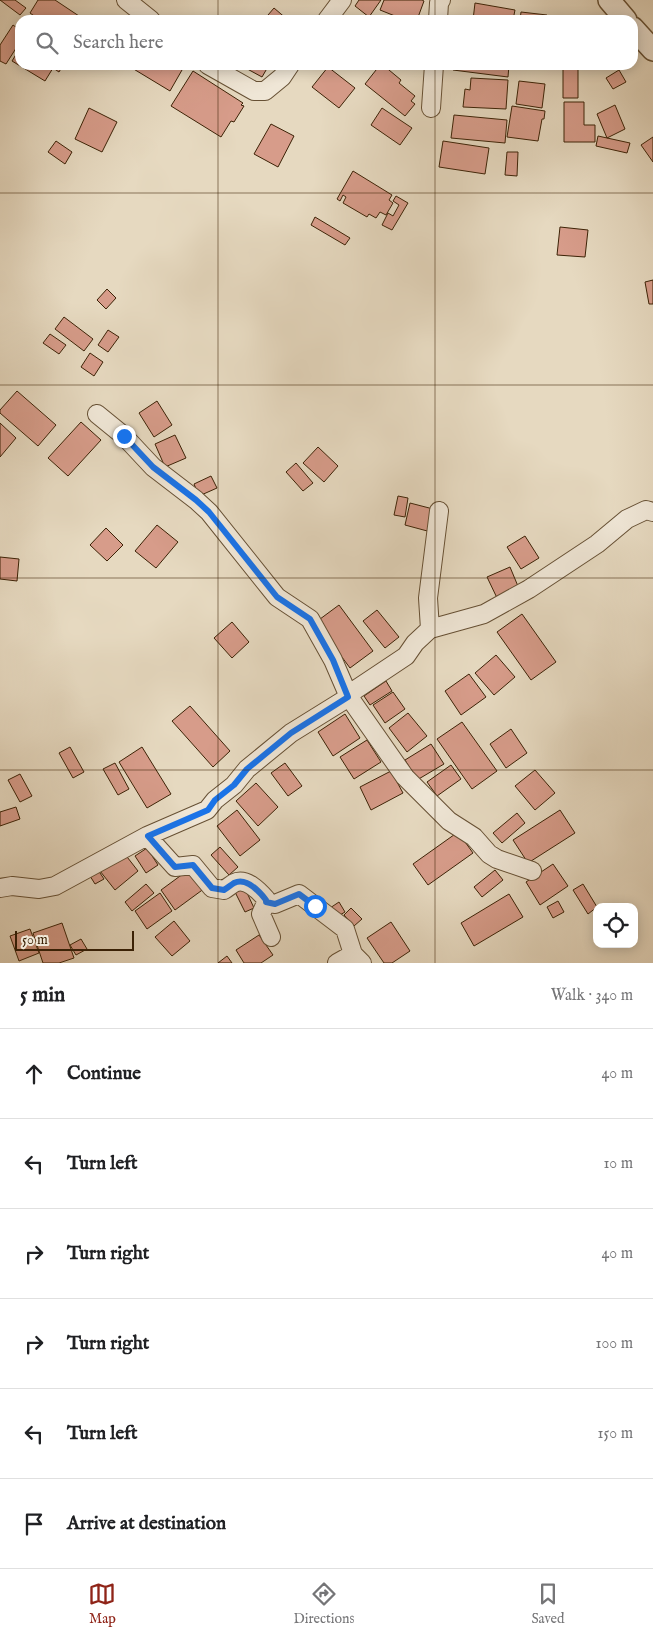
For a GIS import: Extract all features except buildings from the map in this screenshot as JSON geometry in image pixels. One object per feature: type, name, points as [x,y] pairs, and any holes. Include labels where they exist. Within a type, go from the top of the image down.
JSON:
[{"type":"street","points":[[126,0],[145,15]]},
{"type":"street","points":[[332,15],[342,0]]},
{"type":"street","points":[[438,15],[441,0]]},
{"type":"street","points":[[609,0],[622,15]]},
{"type":"street","points":[[638,34],[653,50]]},
{"type":"street","points":[[217,70],[254,91],[265,91],[282,77],[287,70]]},
{"type":"street","points":[[431,108],[434,70]]},
{"type":"street","points":[[97,414],[124,436],[153,467],[209,512],[277,597],[310,619],[333,660],[348,697],[405,776],[450,821],[474,837],[488,854],[532,871]]},
{"type":"street","points":[[0,888],[12,886],[39,889],[54,886],[148,836],[208,810],[215,800],[234,785],[247,769],[291,733],[348,697],[355,690],[406,656],[415,643],[430,629],[484,614],[529,589],[598,544],[627,519],[646,510],[653,512]]},
{"type":"street","points":[[430,629],[428,598],[439,511]]},
{"type":"street","points":[[148,836],[175,867],[193,865],[212,888],[224,890],[235,882],[243,882],[257,889],[266,900],[261,914],[271,937]]},
{"type":"street","points":[[266,902],[275,904],[299,894],[345,929],[358,958],[337,963]]},
{"type":"route","points":[[124,436],[153,467],[209,512],[227,532],[277,597],[310,619],[333,660],[348,697],[291,733],[247,769],[234,785],[215,800],[208,810],[148,836],[175,867],[193,865],[212,888],[224,890],[235,882],[243,882],[257,889],[266,902],[275,904],[299,894],[315,906]]}]
